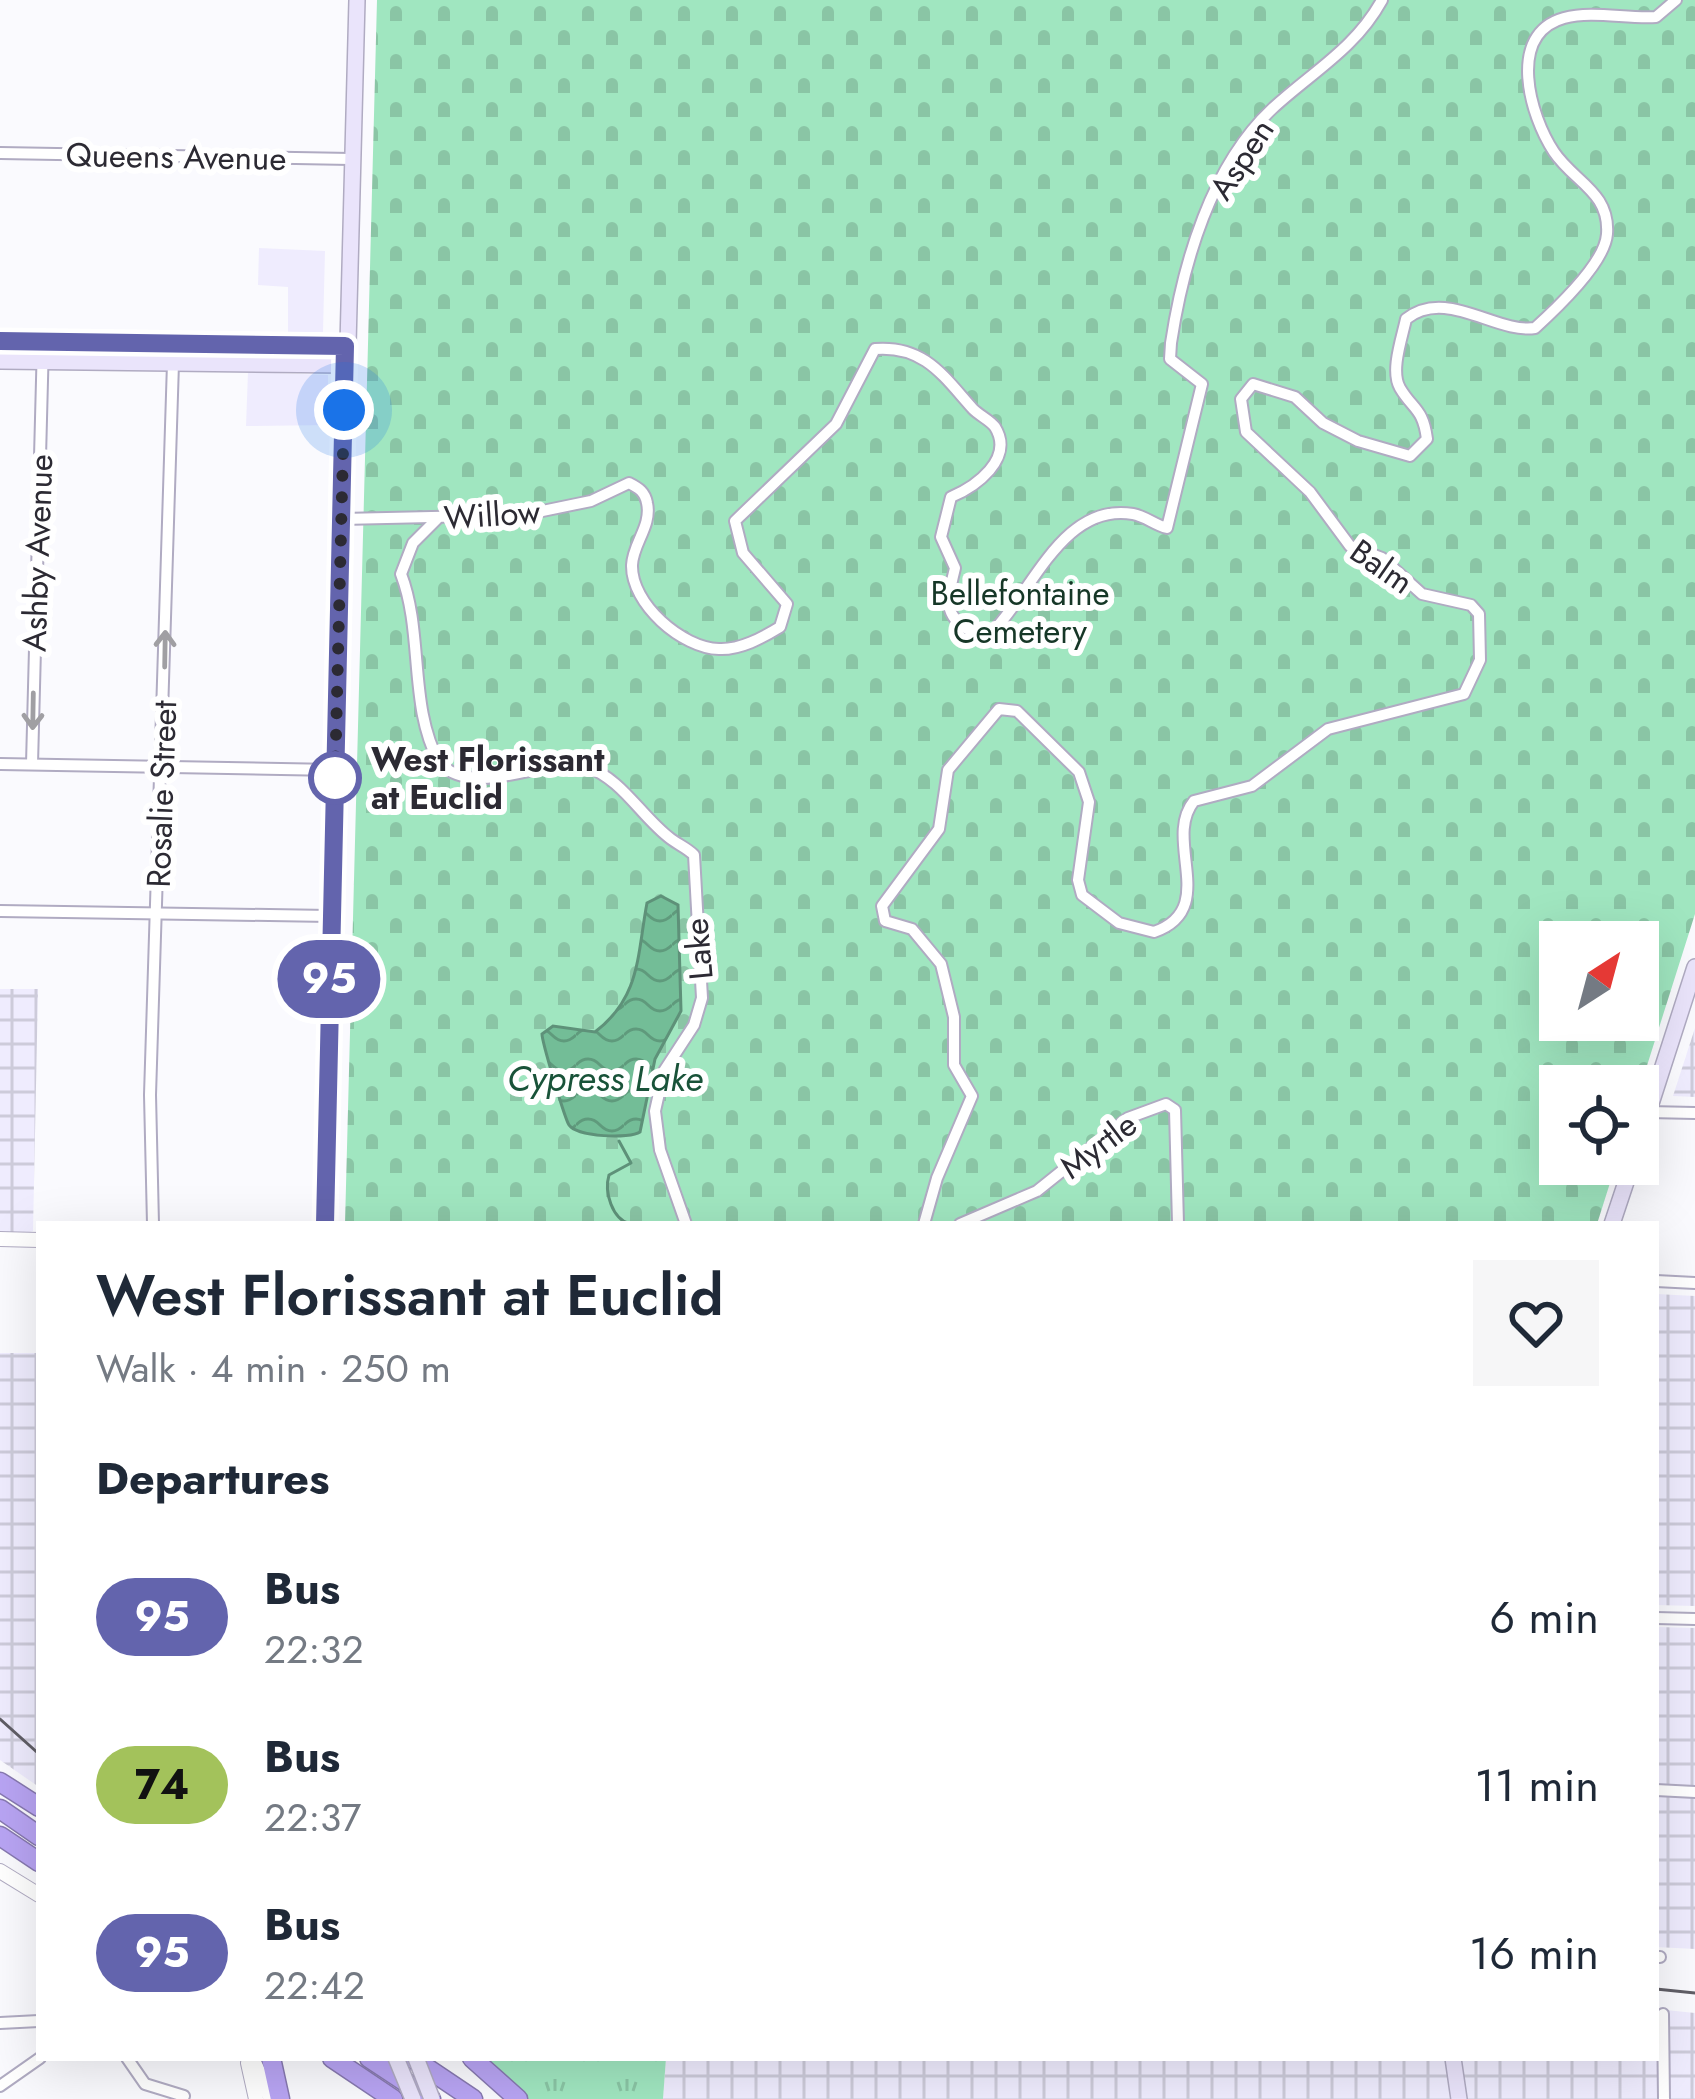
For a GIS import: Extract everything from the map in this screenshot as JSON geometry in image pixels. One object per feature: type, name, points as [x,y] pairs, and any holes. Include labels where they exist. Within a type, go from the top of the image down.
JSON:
[{"type":"highway","points":[[0,1782],[36,1806]]},
{"type":"highway","points":[[0,1809],[36,1834]]},
{"type":"highway","points":[[0,1836],[36,1860]]},
{"type":"highway","points":[[271,2061],[276,2099]]},
{"type":"highway","points":[[336,2061],[393,2099]]},
{"type":"highway","points":[[374,2061],[432,2099]]},
{"type":"highway","points":[[418,2061],[473,2099]]},
{"type":"highway","points":[[475,2061],[518,2099]]},
{"type":"main road","points":[[325,1221],[357,0]]},
{"type":"main road","points":[[0,341],[345,346]]},
{"type":"main road","points":[[0,361],[345,365]]},
{"type":"main road","points":[[1659,1078],[1695,967]]},
{"type":"main road","points":[[1613,1221],[1624,1185]]},
{"type":"main road","points":[[398,2061],[413,2099]]},
{"type":"main road","points":[[415,2061],[432,2099]]},
{"type":"main road","points":[[1453,2061],[1459,2099]]},
{"type":"street","name":"Aspen","points":[[634,486],[647,504],[647,521],[632,564],[638,592],[649,609],[699,645],[722,650],[780,627],[788,614],[780,593],[743,553],[734,526],[836,424],[866,358],[875,349],[888,348],[920,356],[943,370],[997,430],[999,444],[989,473],[951,497],[941,519],[941,537],[955,568],[946,599],[960,625],[979,633],[994,630],[1070,530],[1087,521],[1138,514],[1167,528],[1202,384],[1170,359],[1188,266],[1221,180],[1240,146],[1271,110],[1360,36],[1382,0]]},
{"type":"street","name":"Balm","points":[[926,1221],[937,1178],[972,1096],[954,1065],[954,1016],[941,964],[912,929],[885,921],[886,895],[939,829],[948,770],[979,729],[1008,707],[1071,761],[1087,789],[1078,880],[1091,904],[1137,929],[1168,928],[1181,914],[1189,878],[1183,826],[1192,804],[1252,786],[1328,729],[1464,694],[1475,674],[1480,628],[1471,605],[1422,594],[1382,558],[1349,546],[1310,492],[1262,451],[1240,414],[1247,387],[1276,388],[1358,441],[1411,457],[1427,440],[1421,411],[1399,386],[1397,370],[1410,315],[1454,310],[1489,315],[1520,330],[1535,328],[1602,254],[1607,235],[1601,204],[1591,187],[1554,152],[1531,94],[1530,46],[1537,32],[1564,17],[1656,17],[1676,0]]},
{"type":"street","name":"Queens Avenue","points":[[0,153],[351,159]]},
{"type":"street","name":"Ashby Avenue","points":[[32,764],[43,342]]},
{"type":"street","name":"Rosalie Street","points":[[153,1221],[150,1095],[172,363]]},
{"type":"street","name":"Willow","points":[[342,519],[559,509],[591,501],[624,483],[634,486]]},
{"type":"street","name":"Lake","points":[[437,518],[413,543],[401,574],[416,617],[421,689],[434,754],[446,770],[532,774],[554,765],[586,766],[626,793],[694,855],[702,998],[694,1025],[664,1071],[656,1111],[660,1150],[685,1221]]},
{"type":"street","points":[[0,764],[335,770]]},
{"type":"street","points":[[0,911],[330,916]]},
{"type":"street","name":"Myrtle","points":[[967,1221],[1037,1191],[1128,1118],[1174,1104],[1178,1221]]},
{"type":"street","points":[[1659,1112],[1695,1113]]},
{"type":"street","points":[[0,1239],[36,1240]]},
{"type":"street","points":[[1659,1281],[1695,1283]]},
{"type":"street","points":[[1659,1618],[1695,1618]]},
{"type":"street","points":[[1659,1790],[1695,1792]]},
{"type":"street","points":[[0,1871],[36,1893]]},
{"type":"street","points":[[1663,2014],[1664,2099]]},
{"type":"street","points":[[0,2023],[36,2020]]},
{"type":"street","points":[[0,2086],[36,2061]]},
{"type":"street","points":[[129,2061],[146,2084],[184,2096]]},
{"type":"street","points":[[250,2061],[256,2099]]},
{"type":"street","points":[[251,2061],[276,2099]]},
{"type":"shaded area","points":[[259,248],[325,251],[323,332],[288,332],[288,287],[258,285]]},
{"type":"shaded area","points":[[248,372],[328,375],[328,425],[246,426]]},
{"type":"shaded area","points":[[0,989],[38,989],[33,1231],[0,1242]]},
{"type":"shaded area","points":[[1695,1028],[1695,1097],[1673,1096]]},
{"type":"shaded area","points":[[1659,1294],[1695,1296],[1695,1606],[1659,1605]]},
{"type":"shaded area","points":[[0,1353],[36,1353],[36,1785],[0,1760]]},
{"type":"shaded area","points":[[1659,1627],[1695,1628],[1695,1949],[1659,1947]]},
{"type":"shaded area","points":[[1659,2009],[1695,2013],[1695,2099],[663,2099],[666,2061],[1659,2061]]},
{"type":"green space","name":"Bellefontaine Cemetery","points":[[377,0],[1695,0],[1695,914],[1659,1028],[1659,921],[1539,921],[1539,1041],[1655,1041],[1647,1065],[1539,1065],[1539,1185],[1609,1185],[1598,1221],[345,1221]]},
{"type":"green space","points":[[482,2061],[666,2061],[663,2099],[526,2099]]},
{"type":"water","name":"Cypress Lake","points":[[661,896],[678,905],[681,1011],[655,1059],[640,1132],[615,1136],[582,1132],[569,1125],[542,1034],[553,1026],[595,1032],[610,1019],[635,974],[647,903]]},
{"type":"waterway","points":[[619,1141],[631,1163],[609,1175],[608,1189],[614,1211],[624,1221]]},
{"type":"railway","points":[[0,1719],[36,1751]]},
{"type":"railway","points":[[1659,1989],[1695,1993]]},
{"type":"bus line","name":"95","points":[[0,341],[345,346],[325,1221]]},
{"type":"place","name":"West Florissant at Euclid","points":[[335,778]]},
{"type":"route","points":[[335,778],[344,410]]}]
